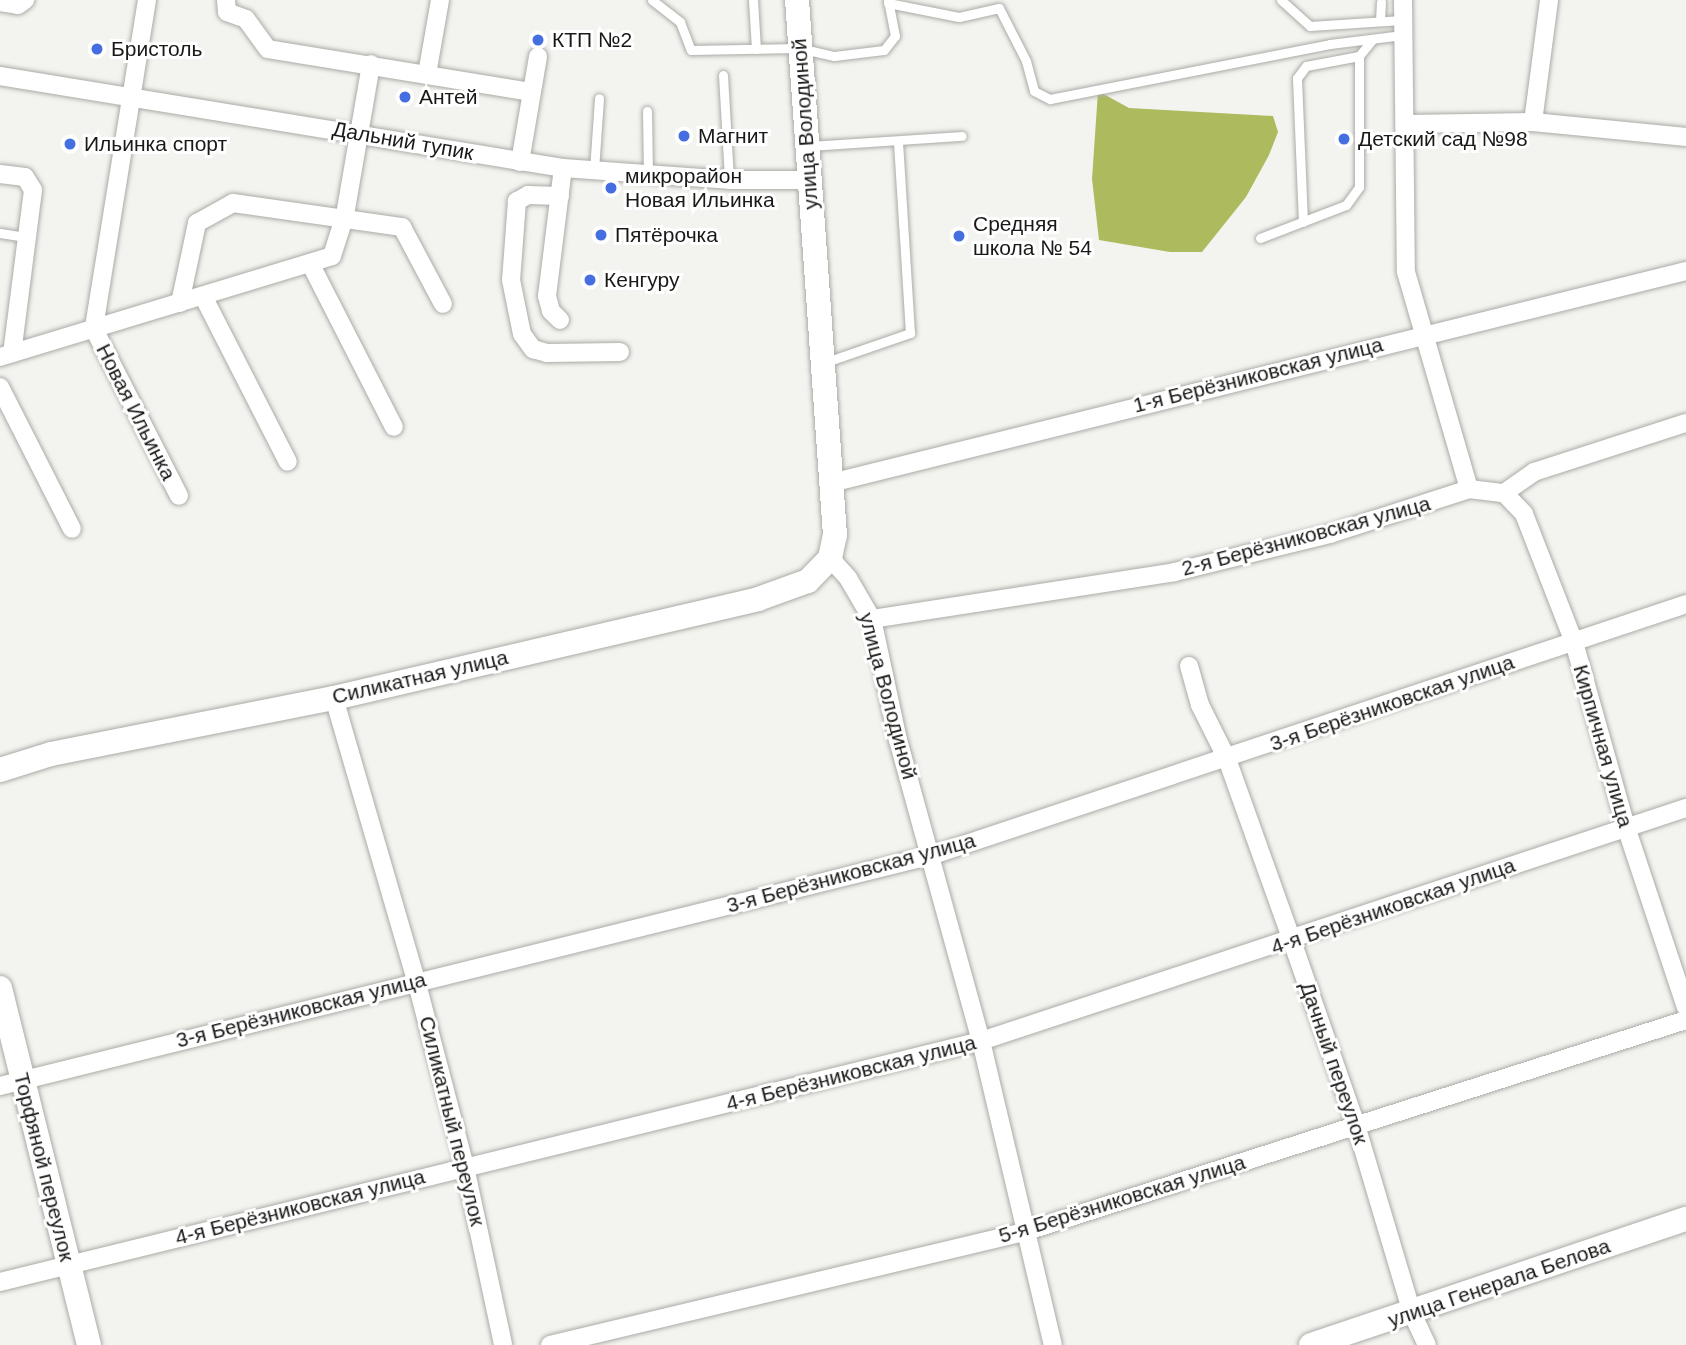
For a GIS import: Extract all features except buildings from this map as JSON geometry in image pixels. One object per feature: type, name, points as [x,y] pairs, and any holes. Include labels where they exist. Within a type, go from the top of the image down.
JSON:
[{"type":"street","points":[[0,2],[18,5],[25,0]]},
{"type":"street","name":"Новая Ильинка","points":[[147,0],[94,329],[179,496]]},
{"type":"street","points":[[226,0],[227,12],[246,19],[268,49],[531,92]]},
{"type":"street","points":[[427,74],[440,0]]},
{"type":"street","name":"улица Володиной","points":[[797,0],[835,535],[830,558],[848,578],[872,619],[898,740],[933,855],[981,1041],[1024,1232],[1053,1345]]},
{"type":"street","points":[[1403,0],[1407,124],[1406,272],[1469,489]]},
{"type":"street","points":[[1533,122],[1549,0]]},
{"type":"street","points":[[520,162],[538,57]]},
{"type":"street","name":"Новая Ильинка","points":[[0,174],[31,182],[26,237],[6,355],[310,263],[338,250],[361,133],[371,64]]},
{"type":"street","name":"Дальний тупик","points":[[0,76],[563,168],[729,180],[809,180]]},
{"type":"street","points":[[1407,124],[1533,122],[1686,137]]},
{"type":"street","points":[[560,320],[551,311],[547,296],[563,168]]},
{"type":"street","points":[[560,196],[528,194],[517,201],[511,281],[522,334],[533,349],[547,353],[620,352]]},
{"type":"street","points":[[180,303],[197,223],[233,203],[345,215],[402,227],[443,304]]},
{"type":"street","points":[[310,263],[394,427]]},
{"type":"street","name":"1-я Берёзниковская улица","points":[[831,483],[1422,334],[1686,271]]},
{"type":"street","points":[[203,296],[288,462]]},
{"type":"street","points":[[0,387],[72,529]]},
{"type":"street","points":[[1503,493],[1534,472],[1686,423]]},
{"type":"street","name":"2-я Берёзниковская улица","points":[[872,619],[1174,572],[1330,534],[1469,489],[1503,493]]},
{"type":"street","name":"Кирпичная улица","points":[[1503,493],[1524,514],[1574,642],[1626,827],[1686,1007]]},
{"type":"street","name":"Силикатная улица","points":[[0,770],[51,754],[334,698],[779,594],[808,581],[830,558]]},
{"type":"street","name":"3-я Берёзниковская улица","points":[[12,1084],[416,980],[933,855],[1686,604]]},
{"type":"street","name":"Дачный переулок","points":[[1189,666],[1200,705],[1227,759],[1292,941],[1356,1125],[1412,1313],[1427,1345]]},
{"type":"street","name":"Силикатный переулок","points":[[334,698],[416,980],[465,1167],[503,1345]]},
{"type":"street","name":"4-я Берёзниковская улица","points":[[0,1282],[981,1041],[1292,941],[1686,808]]},
{"type":"street","name":"Торфяной переулок","points":[[0,988],[12,1084],[69,1264],[89,1345]]},
{"type":"street","name":"5-я Берёзниковская улица","points":[[550,1345],[1024,1232],[1686,1020]]},
{"type":"street","name":"улица Генерала Белова","points":[[1311,1345],[1686,1219]]},
{"type":"lane","points":[[652,0],[680,22],[691,50],[799,48],[834,56],[884,50],[895,36],[888,1],[959,17],[998,4],[1026,61],[1034,91],[1050,99],[1373,39],[1402,27]]},
{"type":"lane","points":[[754,0],[756,49]]},
{"type":"lane","points":[[1281,0],[1310,26],[1380,21],[1402,27]]},
{"type":"lane","points":[[1380,21],[1381,2]]},
{"type":"lane","points":[[1260,238],[1346,205],[1359,187],[1359,56],[1373,39]]},
{"type":"lane","points":[[1303,222],[1297,78],[1306,65],[1359,56]]},
{"type":"lane","points":[[723,75],[729,180]]},
{"type":"lane","points":[[594,170],[599,98]]},
{"type":"lane","points":[[647,111],[648,174]]},
{"type":"lane","points":[[807,146],[962,136]]},
{"type":"lane","points":[[822,363],[910,333],[898,141]]},
{"type":"lane","points":[[0,233],[26,237]]},
{"type":"green space","points":[[1098,91],[1129,108],[1273,116],[1278,132],[1269,155],[1246,197],[1202,252],[1170,252],[1099,240],[1092,179]]},
{"type":"place","name":"КТП №2","points":[[538,40]]},
{"type":"place","name":"Бристоль","points":[[97,49]]},
{"type":"place","name":"Антей","points":[[405,97]]},
{"type":"place","name":"Магнит","points":[[684,136]]},
{"type":"place","name":"Детский сад №98","points":[[1344,139]]},
{"type":"place","name":"Ильинка спорт","points":[[70,144]]},
{"type":"place","name":"микрорайон Новая Ильинка","points":[[611,188]]},
{"type":"place","name":"Пятёрочка","points":[[601,235]]},
{"type":"place","name":"Средняя школа № 54","points":[[959,236]]},
{"type":"place","name":"Кенгуру","points":[[590,280]]}]
